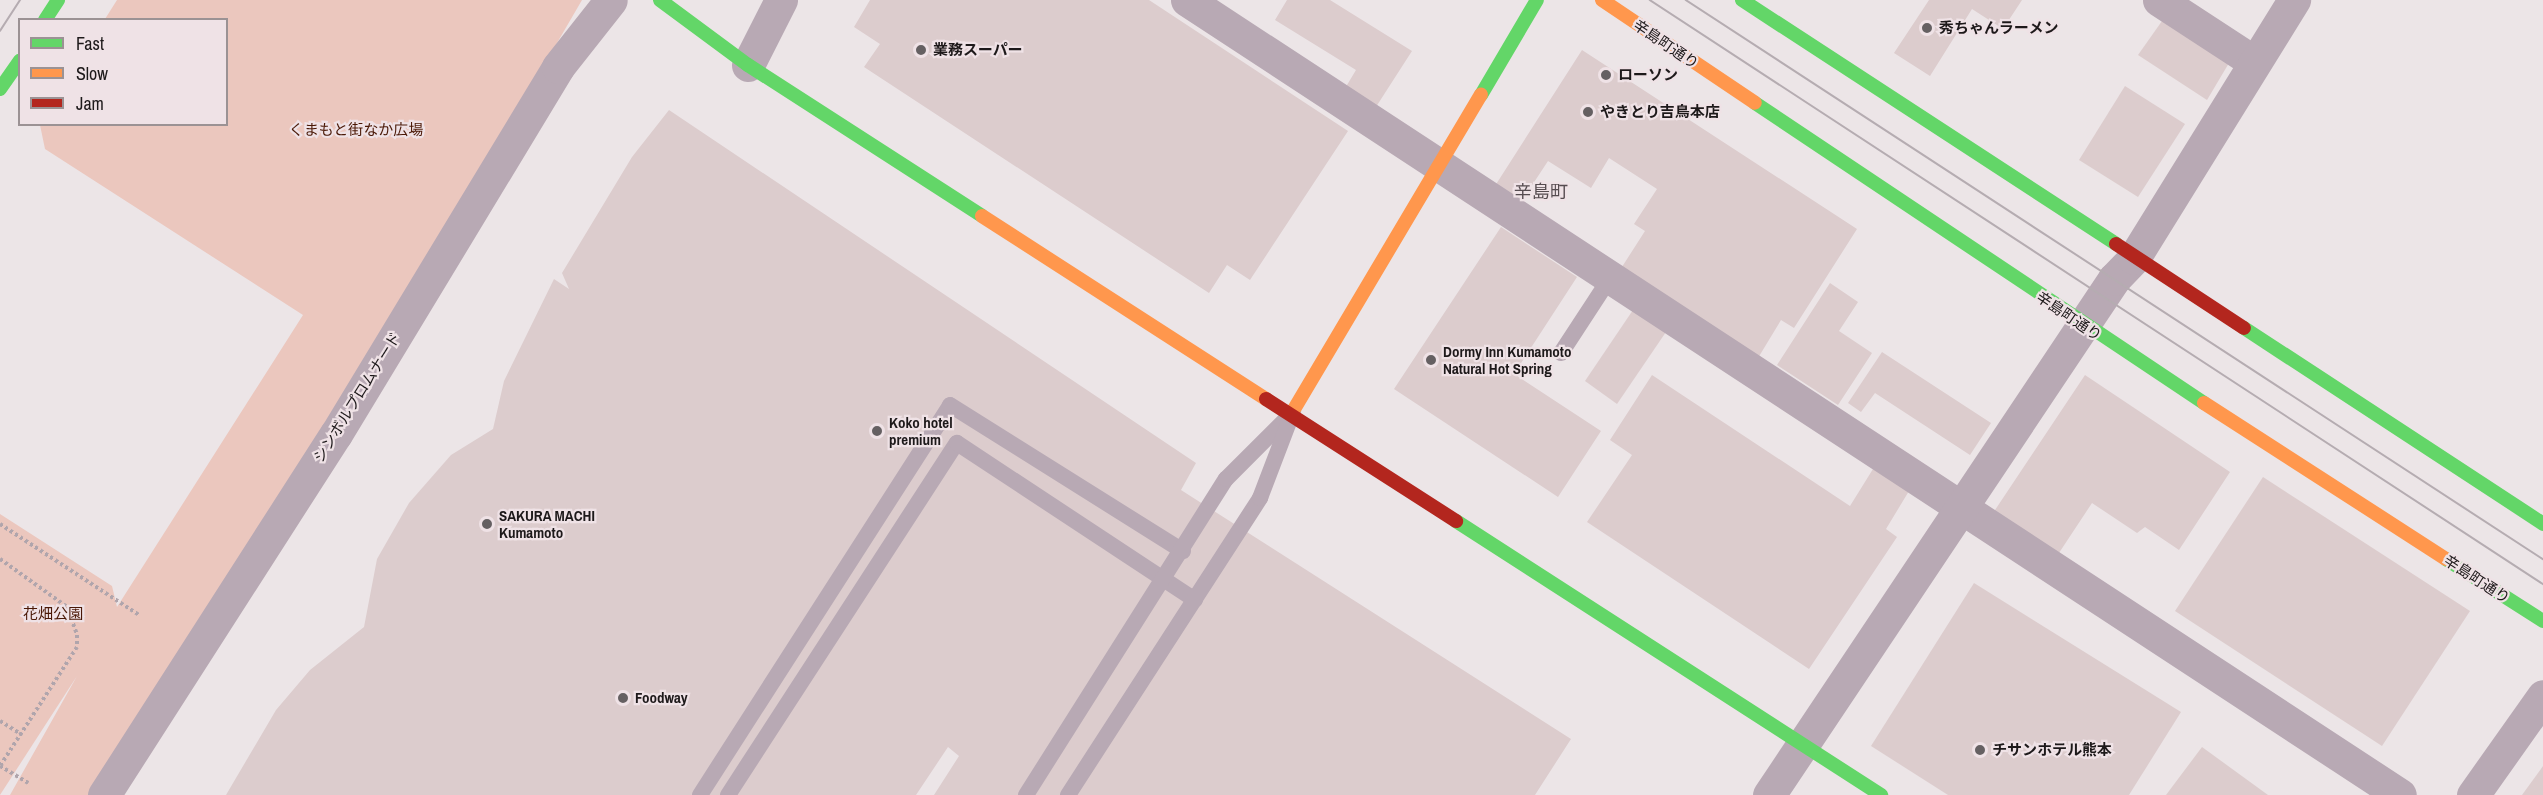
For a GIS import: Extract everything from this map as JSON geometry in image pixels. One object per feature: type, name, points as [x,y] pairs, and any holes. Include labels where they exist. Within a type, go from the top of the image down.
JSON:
[{"type":"street","points":[[46,18],[58,0]]},
{"type":"street","name":"シンボルプロムナード","points":[[104,795],[336,434],[558,67],[611,0]]},
{"type":"street","points":[[660,0],[748,65],[1293,411],[1881,795]]},
{"type":"street","points":[[748,65],[781,0]]},
{"type":"street","points":[[1187,0],[2400,795]]},
{"type":"street","points":[[1293,411],[1538,0]]},
{"type":"street","name":"辛島町通り","points":[[1602,0],[2084,326],[2543,621]]},
{"type":"street","points":[[1742,0],[2543,524]]},
{"type":"street","points":[[2158,0],[2254,62]]},
{"type":"street","points":[[1769,795],[2084,326],[2134,258],[2294,0]]},
{"type":"street","points":[[0,89],[18,63]]},
{"type":"street","points":[[2473,795],[2543,696]]},
{"type":"lane","points":[[1562,353],[1611,278]]},
{"type":"lane","points":[[700,795],[950,405],[1183,551]]},
{"type":"lane","points":[[1026,795],[1183,551],[1226,479],[1293,411]]},
{"type":"lane","points":[[1068,795],[1260,498],[1293,411]]},
{"type":"lane","points":[[728,795],[957,443],[1195,600]]},
{"type":"path","points":[[0,524],[139,615]]},
{"type":"path","points":[[0,559],[67,607],[77,635],[76,647],[0,766],[28,783]]},
{"type":"path","points":[[0,721],[21,734]]},
{"type":"green space","name":"くまもと街なか広場","points":[[117,0],[582,0],[372,361],[104,795],[10,795],[77,676],[0,795],[0,514],[112,586],[117,607],[303,315],[45,149],[40,126],[228,126],[228,18],[106,18]]},
{"type":"building","points":[[870,0],[1149,0],[1348,131],[1250,280],[1227,265],[1209,293],[864,67],[880,44],[854,27]]},
{"type":"building","points":[[1287,0],[1330,0],[1412,51],[1374,110],[1344,90],[1356,70],[1275,20]]},
{"type":"building","points":[[1929,0],[2022,0],[2003,29],[1972,9],[1930,76],[1894,53]]},
{"type":"building","points":[[2162,21],[2229,63],[2207,100],[2138,55]]},
{"type":"building","points":[[1582,50],[1857,229],[1794,328],[1781,320],[1758,358],[1620,270],[1645,231],[1634,224],[1657,189],[1609,158],[1591,188],[1548,161],[1519,205],[1493,189]]},
{"type":"building","points":[[2125,86],[2185,124],[2138,197],[2079,160]]},
{"type":"building","points":[[669,110],[1196,463],[1181,490],[1571,739],[1535,795],[934,795],[959,756],[948,747],[916,795],[226,795],[276,710],[310,670],[364,627],[377,559],[409,503],[451,455],[493,429],[504,381],[554,279],[569,289],[562,273],[632,157]]},
{"type":"building","points":[[1501,227],[1577,277],[1514,374],[1601,431],[1558,497],[1394,389]]},
{"type":"building","points":[[1830,283],[1858,302],[1839,331],[1872,353],[1838,405],[1777,365]]},
{"type":"building","points":[[1635,307],[1668,329],[1617,404],[1585,381]]},
{"type":"building","points":[[1882,352],[1991,423],[1970,455],[1875,393],[1861,412],[1848,403]]},
{"type":"building","points":[[1652,375],[1850,506],[1873,469],[1909,491],[1886,529],[1897,537],[1809,669],[1587,522],[1632,455],[1610,440]]},
{"type":"building","points":[[2085,375],[2230,472],[2179,550],[2145,527],[2137,533],[2092,503],[2055,559],[1991,516]]},
{"type":"building","points":[[2263,477],[2470,611],[2382,746],[2175,611]]},
{"type":"building","points":[[1974,583],[2181,712],[2129,795],[1948,795],[1871,746]]},
{"type":"building","points":[[2202,747],[2268,795],[2166,795]]},
{"type":"building","points":[[2543,766],[2543,795],[2522,795]]},
{"type":"tram line","points":[[0,31],[20,0]]},
{"type":"tram line","points":[[1650,0],[2543,584]]},
{"type":"tram line","points":[[1686,0],[2543,559]]},
{"type":"traffic: fast","points":[[46,18],[58,0]]},
{"type":"traffic: fast","points":[[660,0],[748,65],[982,216]]},
{"type":"traffic: fast","points":[[1481,95],[1537,0]]},
{"type":"traffic: fast","points":[[1742,0],[2116,244]]},
{"type":"traffic: fast","points":[[0,89],[18,63]]},
{"type":"traffic: fast","points":[[1755,103],[2204,403]]},
{"type":"traffic: fast","points":[[2244,328],[2543,524]]},
{"type":"traffic: fast","points":[[1456,521],[1881,795]]},
{"type":"traffic: fast","points":[[2446,559],[2543,621]]},
{"type":"traffic: slow","points":[[1602,0],[1755,103]]},
{"type":"traffic: slow","points":[[1293,411],[1481,95]]},
{"type":"traffic: slow","points":[[982,216],[1266,399]]},
{"type":"traffic: slow","points":[[2204,403],[2446,559]]},
{"type":"traffic: jam","points":[[2116,244],[2244,328]]},
{"type":"traffic: jam","points":[[1266,399],[1456,521]]},
{"type":"place","name":"秀ちゃんラーメン","points":[[1927,28]]},
{"type":"place","name":"業務スーパー","points":[[921,50]]},
{"type":"place","name":"ローソン","points":[[1606,75]]},
{"type":"place","name":"やきとり吉鳥本店","points":[[1588,112]]},
{"type":"place","name":"Dormy Inn Kumamoto Natural Hot Spring","points":[[1431,360]]},
{"type":"place","name":"Koko hotel premium","points":[[877,431]]},
{"type":"place","name":"SAKURA MACHI Kumamoto","points":[[487,524]]},
{"type":"place","name":"Foodway","points":[[623,698]]},
{"type":"place","name":"チサンホテル熊本","points":[[1980,750]]},
{"type":"district","name":"辛島町","points":[[1541,192]]},
{"type":"park label","name":"花畑公園","points":[[53,614]]}]
